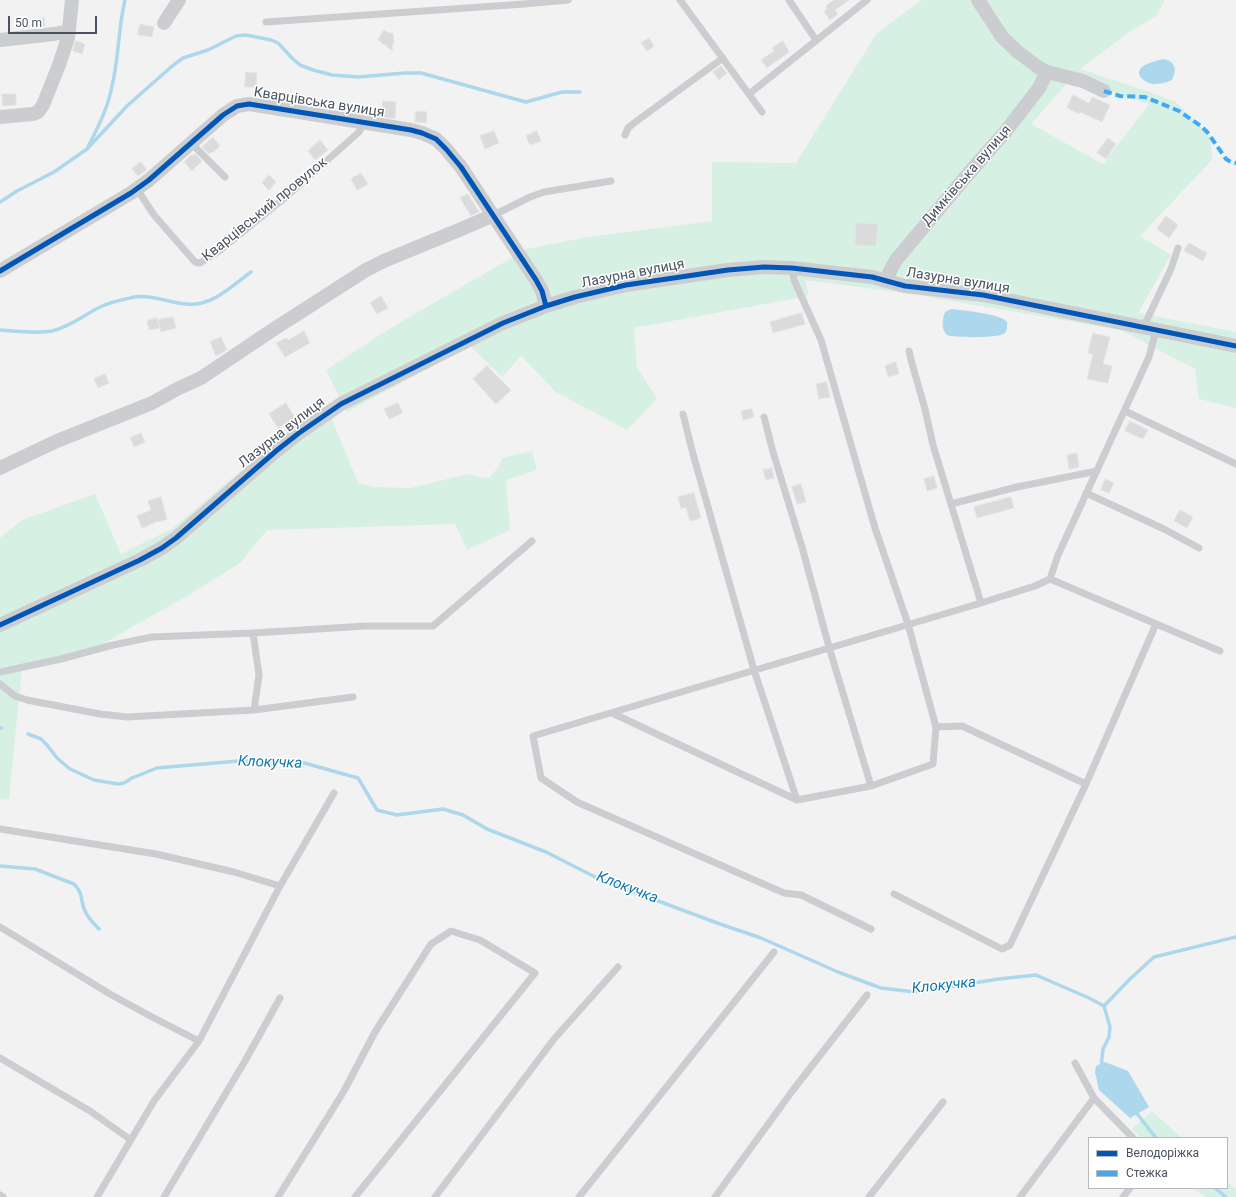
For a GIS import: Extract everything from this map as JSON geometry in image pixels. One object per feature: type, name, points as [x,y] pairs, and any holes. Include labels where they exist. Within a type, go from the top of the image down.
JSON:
[{"type":"street","points":[[0,117],[33,114],[41,109],[66,44],[69,31],[72,0]]},
{"type":"street","points":[[164,23],[179,0]]},
{"type":"street","points":[[978,0],[997,30],[1009,44],[1038,67],[1047,72],[1083,81],[1104,91]]},
{"type":"street","points":[[0,40],[69,31]]},
{"type":"street","name":"Димківська вулиця","points":[[887,280],[896,260],[1040,88],[1047,72]]},
{"type":"street","name":"Кварцівська вулиця","points":[[0,271],[137,189],[224,114],[237,106],[245,104],[365,122],[422,133],[436,139],[461,167],[494,215],[536,280],[542,291],[546,306]]},
{"type":"street","points":[[0,468],[57,441],[152,402],[194,382],[366,270],[386,260],[494,215]]},
{"type":"street","name":"Лазурна вулиця","points":[[0,625],[133,563],[166,545],[276,451],[341,404],[503,323],[546,306],[591,293],[645,281],[744,268],[792,268],[887,280],[905,286],[983,295],[1236,346]]},
{"type":"lane","points":[[266,22],[568,0]]},
{"type":"lane","points":[[680,0],[762,112]]},
{"type":"lane","points":[[789,0],[816,40]]},
{"type":"lane","points":[[749,94],[867,0]]},
{"type":"lane","points":[[625,135],[628,128],[723,58]]},
{"type":"lane","name":"Кварцівський провулок","points":[[137,189],[159,220],[187,254],[195,262],[200,263],[219,250],[287,196],[359,132],[365,122]]},
{"type":"lane","points":[[191,143],[226,177]]},
{"type":"lane","points":[[494,215],[530,197],[544,192],[611,181]]},
{"type":"lane","points":[[870,929],[801,895],[784,893],[578,802],[541,778],[533,736],[981,603],[1035,586],[1050,579],[1058,555],[1149,357],[1150,329],[1178,248]]},
{"type":"lane","points":[[612,713],[797,800],[871,786],[933,764],[936,727],[908,624],[875,528],[821,340],[794,280],[792,268]]},
{"type":"lane","points":[[909,350],[933,445],[981,603]]},
{"type":"lane","points":[[1125,411],[1236,464]]},
{"type":"lane","points":[[683,414],[754,670],[797,800]]},
{"type":"lane","points":[[764,417],[802,547],[829,648],[871,786]]},
{"type":"lane","points":[[951,504],[1017,487],[1097,471]]},
{"type":"lane","points":[[1086,493],[1164,529],[1199,548]]},
{"type":"lane","points":[[0,672],[152,637],[366,626],[433,626],[532,542]]},
{"type":"lane","points":[[1050,579],[1220,651]]},
{"type":"lane","points":[[894,894],[1002,949],[1010,945],[1086,784],[1156,624]]},
{"type":"lane","points":[[253,633],[259,675],[254,710]]},
{"type":"lane","points":[[0,684],[15,696],[27,700],[115,716],[152,716],[254,710],[353,698]]},
{"type":"lane","points":[[936,727],[962,726],[1086,784]]},
{"type":"lane","points":[[97,1197],[154,1101],[199,1041],[280,886],[334,793]]},
{"type":"lane","points":[[0,829],[156,854],[234,872],[280,886]]},
{"type":"lane","points":[[0,927],[110,994],[199,1041]]},
{"type":"lane","points":[[278,1197],[344,1091],[374,1032],[431,944],[451,931],[480,940],[535,973],[355,1197]]},
{"type":"lane","points":[[579,1197],[774,952]]},
{"type":"lane","points":[[436,1197],[554,1040],[618,967]]},
{"type":"lane","points":[[714,1197],[792,1090],[868,995]]},
{"type":"lane","points":[[164,1197],[245,1061],[280,998]]},
{"type":"lane","points":[[0,1058],[90,1111],[131,1140]]},
{"type":"lane","points":[[1076,1063],[1094,1098],[1132,1137]]},
{"type":"lane","points":[[1020,1197],[1094,1098]]},
{"type":"lane","points":[[869,1197],[943,1102]]},
{"type":"lane","points":[[1123,1197],[1129,1189]]},
{"type":"green space","points":[[922,0],[1165,0],[1156,16],[1131,31],[1080,69],[1176,102],[1211,137],[1212,160],[1140,236],[1171,255],[1138,313],[1236,332],[1236,408],[1199,399],[1195,369],[1121,330],[911,294],[805,280],[809,296],[634,328],[637,367],[657,399],[627,430],[556,392],[521,356],[502,377],[470,346],[347,412],[326,370],[389,329],[527,249],[588,237],[712,221],[712,162],[796,163],[877,33]],"holes":[[[1070,80],[1149,104],[1103,164],[1031,124]]]},
{"type":"green space","points":[[313,412],[330,414],[358,483],[373,487],[411,488],[467,474],[483,478],[490,477],[499,466],[502,458],[532,451],[537,470],[506,480],[510,530],[467,550],[455,524],[267,530],[240,563],[189,595],[85,655],[22,669],[9,799],[0,800],[0,538],[22,520],[95,494],[121,554],[173,528],[270,446]]},
{"type":"green space","points":[[1152,1111],[1181,1137],[1140,1137],[1132,1129]]},
{"type":"green space","points":[[1228,1182],[1236,1189],[1236,1197],[1205,1197],[1194,1189],[1228,1189]]},
{"type":"water","points":[[1163,59],[1171,62],[1174,66],[1175,73],[1172,80],[1153,84],[1147,82],[1140,76],[1139,73],[1142,67],[1149,63]]},
{"type":"water","points":[[951,309],[996,316],[1007,322],[1007,330],[1003,334],[984,337],[947,335],[943,327],[943,318],[945,312]]},
{"type":"water","points":[[1105,1062],[1128,1071],[1149,1107],[1130,1118],[1099,1090],[1095,1072],[1096,1066]]},
{"type":"building","points":[[834,0],[849,0],[835,10],[838,14],[830,20],[824,11],[827,9],[826,6]]},
{"type":"building","points":[[44,18],[45,26],[33,28],[32,20]]},
{"type":"building","points":[[140,24],[154,27],[152,37],[138,35]]},
{"type":"building","points":[[384,30],[389,33],[393,33],[393,51],[378,40]]},
{"type":"building","points":[[649,38],[654,46],[647,51],[641,43]]},
{"type":"building","points":[[76,41],[85,44],[82,54],[73,51]]},
{"type":"building","points":[[783,41],[789,52],[767,68],[761,60],[774,51],[772,48]]},
{"type":"building","points":[[721,66],[727,73],[719,80],[713,72]]},
{"type":"building","points":[[246,72],[257,73],[256,87],[245,87]]},
{"type":"building","points":[[2,94],[16,94],[16,105],[3,106]]},
{"type":"building","points":[[1073,95],[1089,103],[1092,97],[1110,105],[1102,122],[1067,108]]},
{"type":"building","points":[[383,101],[396,102],[395,119],[382,117]]},
{"type":"building","points":[[416,111],[427,112],[426,123],[415,122]]},
{"type":"building","points":[[494,131],[499,143],[485,149],[480,136]]},
{"type":"building","points":[[537,131],[541,141],[530,145],[526,136]]},
{"type":"building","points":[[213,137],[220,146],[209,154],[202,147]]},
{"type":"building","points":[[1108,138],[1116,144],[1106,159],[1097,153]]},
{"type":"building","points":[[320,140],[328,150],[315,160],[308,151]]},
{"type":"building","points":[[195,154],[202,161],[192,171],[184,162],[191,155],[192,156]]},
{"type":"building","points":[[141,162],[147,170],[138,176],[132,169]]},
{"type":"building","points":[[361,173],[368,184],[357,190],[351,179]]},
{"type":"building","points":[[269,175],[276,182],[269,190],[262,183]]},
{"type":"building","points":[[468,194],[479,212],[471,216],[460,198]]},
{"type":"building","points":[[1166,216],[1178,225],[1169,238],[1157,229]]},
{"type":"building","points":[[856,223],[878,224],[876,246],[855,245]]},
{"type":"building","points":[[1189,243],[1207,253],[1203,261],[1184,251]]},
{"type":"building","points":[[381,296],[388,308],[377,314],[370,303]]},
{"type":"building","points":[[802,313],[805,324],[773,333],[770,322]]},
{"type":"building","points":[[173,317],[176,328],[161,332],[158,320]]},
{"type":"building","points":[[157,318],[160,328],[149,330],[147,321]]},
{"type":"building","points":[[304,331],[310,343],[285,357],[276,343],[286,338],[288,340]]},
{"type":"building","points":[[1093,333],[1110,337],[1103,364],[1112,366],[1108,383],[1087,379],[1093,354],[1088,353]]},
{"type":"building","points":[[221,337],[227,350],[216,356],[210,342]]},
{"type":"building","points":[[896,362],[899,374],[888,377],[885,366]]},
{"type":"building","points":[[487,366],[511,390],[496,404],[473,379]]},
{"type":"building","points":[[105,374],[109,383],[98,388],[94,379]]},
{"type":"building","points":[[827,382],[830,397],[819,399],[816,384]]},
{"type":"building","points":[[286,403],[295,418],[278,428],[269,414]]},
{"type":"building","points":[[398,403],[403,413],[389,419],[384,409]]},
{"type":"building","points":[[752,409],[754,417],[743,420],[741,411]]},
{"type":"building","points":[[1130,421],[1148,430],[1143,439],[1125,431]]},
{"type":"building","points":[[141,433],[145,442],[134,447],[130,438]]},
{"type":"building","points":[[1077,453],[1079,467],[1069,469],[1067,455]]},
{"type":"building","points":[[772,468],[774,478],[766,480],[763,470]]},
{"type":"building","points":[[934,476],[937,488],[927,491],[924,479]]},
{"type":"building","points":[[1105,479],[1114,483],[1109,493],[1101,490]]},
{"type":"building","points":[[801,484],[806,502],[797,504],[792,487]]},
{"type":"building","points":[[694,493],[701,518],[690,521],[686,507],[681,509],[678,497]]},
{"type":"building","points":[[161,497],[167,519],[142,528],[137,516],[151,510],[148,501]]},
{"type":"building","points":[[1011,497],[1014,508],[977,518],[974,507]]},
{"type":"building","points":[[1180,510],[1193,517],[1187,528],[1174,521]]},
{"type":"waterway","points":[[88,147],[108,102],[116,65],[125,0]]},
{"type":"waterway","points":[[0,202],[17,191],[54,172],[87,149],[127,106],[183,58],[208,50],[236,36],[246,35],[271,40],[278,43],[300,65],[332,75],[358,77],[421,73],[526,102],[562,92],[580,92]]},
{"type":"waterway","points":[[0,330],[33,332],[52,331],[70,324],[98,308],[137,297],[152,297],[187,304],[205,302],[222,294],[251,272]]},
{"type":"waterway","name":"Клокучка","points":[[28,734],[41,739],[57,758],[70,769],[94,780],[118,784],[124,783],[132,778],[157,768],[238,761],[297,761],[358,778],[377,810],[397,815],[443,809],[463,815],[487,829],[546,852],[599,879],[761,938],[838,972],[881,988],[915,992],[1036,975],[1104,1006],[1110,1027],[1109,1037],[1103,1049],[1101,1068]]},
{"type":"waterway","points":[[0,866],[35,869],[74,884],[81,894],[86,914],[99,929]]},
{"type":"waterway","points":[[1104,1006],[1154,957],[1236,937]]},
{"type":"waterway","name":"Клокучка","points":[[1135,1111],[1155,1137]]},
{"type":"waterway","name":"Клокучка","points":[[1216,1189],[1226,1197]]},
{"type":"marked path","points":[[1104,91],[1120,96],[1145,97],[1179,111],[1201,126],[1208,133],[1226,159],[1236,163]]},
{"type":"cycle path","points":[[0,271],[131,193],[149,180],[223,115],[237,106],[249,104],[411,130],[436,139],[461,167],[536,280],[542,291],[546,306]]},
{"type":"cycle path","points":[[0,625],[140,560],[162,548],[176,538],[276,451],[341,404],[503,323],[546,306],[575,297],[626,285],[728,270],[764,267],[792,268],[872,277],[905,286],[983,295],[1236,346]]}]
